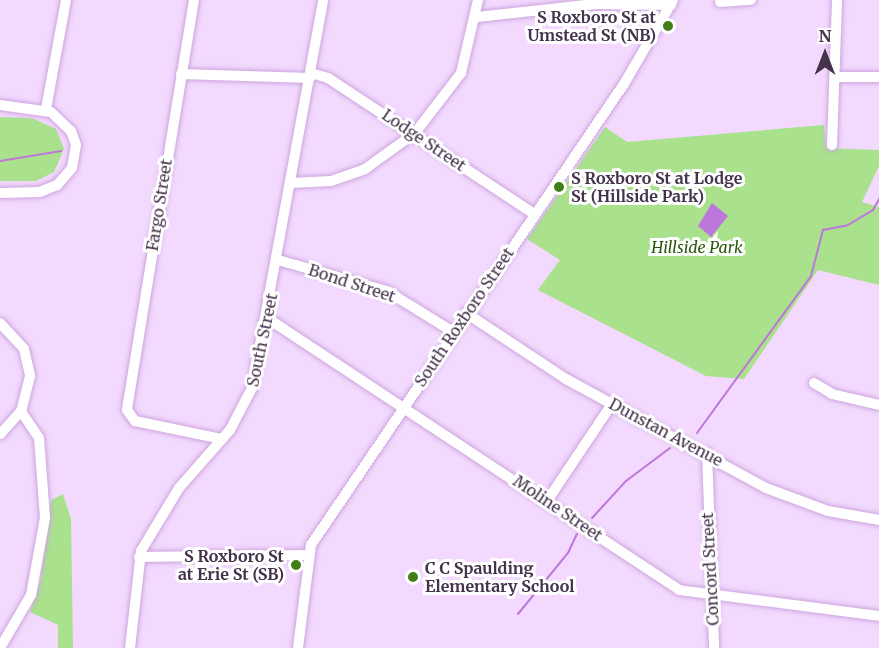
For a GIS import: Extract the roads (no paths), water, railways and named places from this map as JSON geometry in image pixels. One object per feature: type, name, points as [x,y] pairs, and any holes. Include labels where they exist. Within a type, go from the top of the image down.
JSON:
[{"type":"street","points":[[46,109],[66,0]]},
{"type":"street","name":"Fargo Street","points":[[194,0],[127,410],[135,421],[222,439]]},
{"type":"street","name":"South Street","points":[[130,648],[139,557],[179,489],[222,439],[252,388],[278,260],[323,0]]},
{"type":"street","points":[[291,183],[331,181],[365,169],[415,133],[457,79],[477,17],[478,0]]},
{"type":"street","points":[[720,2],[751,0]]},
{"type":"street","points":[[832,145],[837,0]]},
{"type":"street","points":[[477,17],[595,4],[672,2]]},
{"type":"street","name":"South Roxboro Street","points":[[298,648],[307,555],[672,2]]},
{"type":"street","points":[[181,74],[310,75]]},
{"type":"street","name":"Lodge Street","points":[[310,75],[328,78],[415,133],[534,214]]},
{"type":"street","points":[[835,77],[879,77]]},
{"type":"street","points":[[0,105],[46,109],[74,137],[72,168],[45,191],[0,193]]},
{"type":"street","name":"Bond Street","points":[[278,260],[387,291],[453,332]]},
{"type":"street","name":"Dunstan Avenue","points":[[466,313],[612,404],[798,502],[879,520]]},
{"type":"street","name":"Moline Street","points":[[267,318],[404,405],[679,590],[711,597],[879,616]]},
{"type":"street","points":[[0,323],[19,341],[29,367],[21,411],[0,434]]},
{"type":"street","points":[[814,383],[832,393],[879,405]]},
{"type":"street","points":[[547,501],[612,404]]},
{"type":"street","points":[[0,648],[31,595],[45,518],[39,438],[21,411]]},
{"type":"street","name":"Concord Street","points":[[707,453],[714,648]]},
{"type":"street","points":[[139,557],[307,555]]},
{"type":"waterway","points":[[0,161],[61,151]]},
{"type":"waterway","points":[[697,433],[811,276],[823,230],[848,225],[873,210],[879,199]]},
{"type":"waterway","points":[[592,518],[626,481],[670,448]]},
{"type":"waterway","points":[[518,614],[568,553],[577,534]]},
{"type":"place","name":"S Roxboro St at Umstead St (NB)","points":[[668,26]]},
{"type":"place","name":"S Roxboro St at Lodge St (Hillside Park)","points":[[559,187]]},
{"type":"place","name":"S Roxboro St at Erie St (SB)","points":[[296,565]]},
{"type":"place","name":"C C Spaulding Elementary School","points":[[413,577]]},
{"type":"park label","name":"Hillside Park","points":[[697,247]]}]
